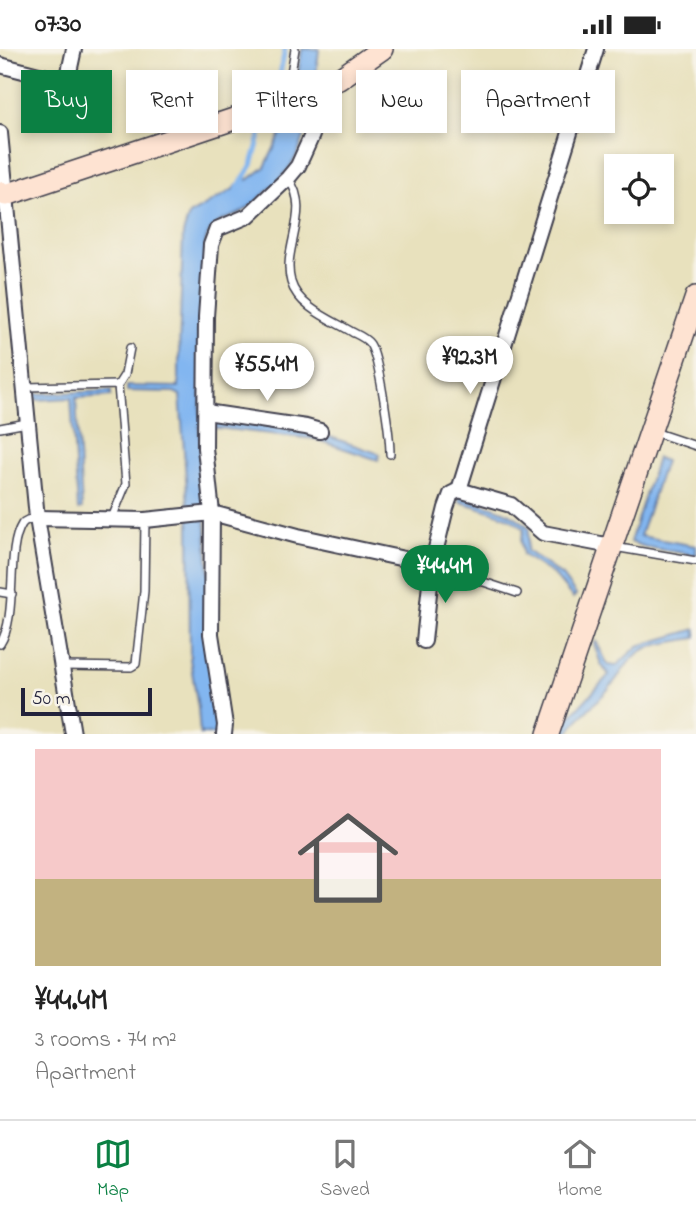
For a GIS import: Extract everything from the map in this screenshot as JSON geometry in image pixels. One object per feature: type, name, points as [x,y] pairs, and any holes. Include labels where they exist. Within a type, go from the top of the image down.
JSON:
[{"type":"street","points":[[0,65],[58,80],[68,77],[74,49]]},
{"type":"street","points":[[342,76],[382,49]]},
{"type":"street","points":[[425,641],[432,565],[446,507],[452,494],[459,489],[596,49]]},
{"type":"street","points":[[3,193],[232,119]]},
{"type":"street","points":[[0,133],[3,193],[37,518],[72,734]]},
{"type":"street","points":[[224,734],[225,725],[211,634],[212,513],[205,448],[206,317],[211,245],[217,229],[248,216],[288,178],[298,166],[312,133]]},
{"type":"street","points":[[548,734],[696,297]]},
{"type":"street","points":[[206,412],[306,426],[320,431]]},
{"type":"street","points":[[459,489],[511,505],[543,533],[611,546]]},
{"type":"street","points":[[37,518],[145,520],[212,513],[298,536],[432,565]]},
{"type":"lane","points":[[292,70],[295,49]]},
{"type":"lane","points":[[288,178],[293,184],[299,215],[289,274],[292,285],[297,295],[308,305],[369,343],[376,361],[390,434],[390,454]]},
{"type":"lane","points":[[112,519],[125,484],[118,384],[125,374],[131,348]]},
{"type":"lane","points":[[24,387],[118,384]]},
{"type":"lane","points":[[0,428],[27,423]]},
{"type":"lane","points":[[650,431],[696,446]]},
{"type":"lane","points":[[0,644],[12,594],[14,551],[21,525],[27,519],[37,518]]},
{"type":"lane","points":[[62,666],[131,667],[136,664],[144,591],[145,520]]},
{"type":"lane","points":[[611,546],[696,561]]},
{"type":"lane","points":[[432,565],[517,593]]},
{"type":"lane","points":[[0,592],[12,594]]},
{"type":"water","points":[[302,49],[319,49],[317,70],[299,70]]},
{"type":"water","points":[[281,133],[305,133],[298,153],[272,187],[242,212],[218,223],[208,234],[205,243],[200,418],[316,432],[380,454],[378,460],[315,439],[199,426],[219,724],[218,734],[200,734],[190,659],[189,521],[180,395],[174,392],[127,391],[127,386],[179,387],[183,234],[189,215],[265,167]]},
{"type":"water","points":[[111,391],[111,396],[76,398],[82,509],[78,510],[71,398],[36,400],[35,394]]},
{"type":"water","points":[[657,458],[665,461],[640,536],[696,546],[696,555],[630,542]]},
{"type":"water","points":[[460,496],[522,521],[529,528],[527,551],[562,576],[576,595],[573,598],[554,575],[523,555],[521,541],[524,529],[517,523],[459,501]]},
{"type":"water","points":[[696,629],[696,638],[643,650],[629,662],[568,734],[559,734],[562,725],[609,675],[601,664],[594,644],[596,641],[608,665],[616,666],[638,646]]},
{"type":"waterway","points":[[281,70],[285,49]]},
{"type":"waterway","points":[[238,187],[252,165],[261,133]]}]
